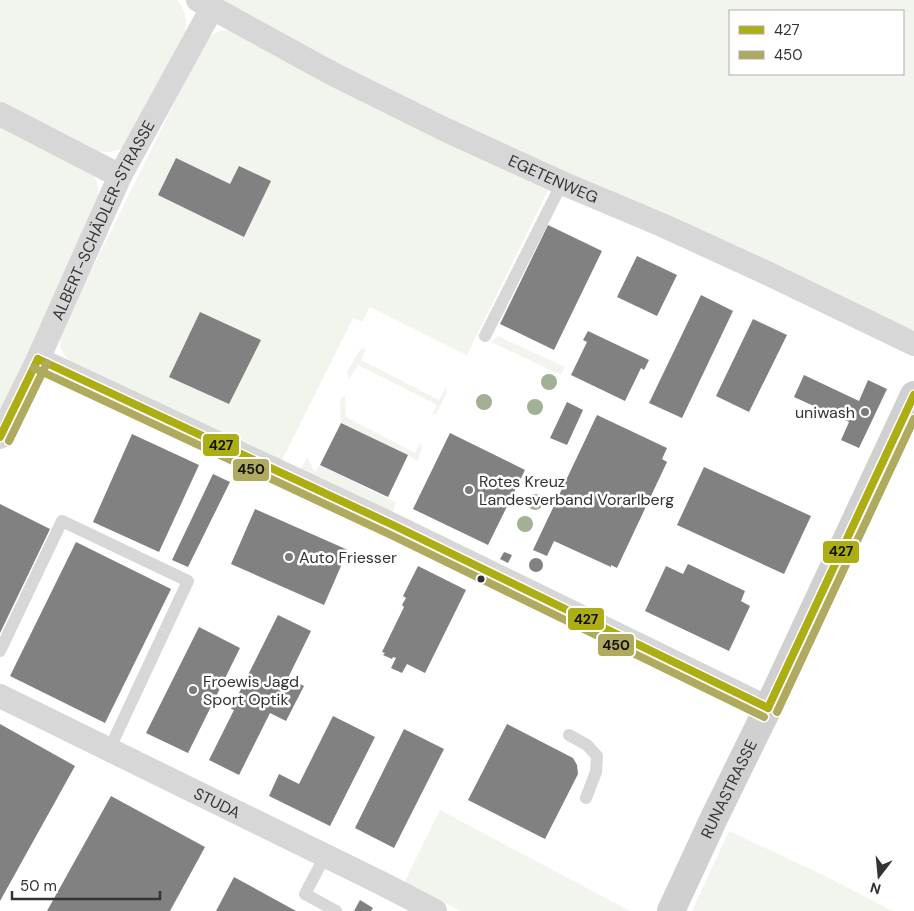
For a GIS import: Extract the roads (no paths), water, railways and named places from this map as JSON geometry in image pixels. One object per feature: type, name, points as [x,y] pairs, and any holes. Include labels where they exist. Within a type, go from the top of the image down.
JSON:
[{"type":"street","name":"ALBERT-SCHÄDLER-STRASSE","points":[[0,437],[38,359],[120,176],[205,4]]},
{"type":"street","name":"EGETENWEG","points":[[205,4],[333,74],[446,130],[562,183],[662,225],[914,344]]},
{"type":"street","points":[[0,114],[120,176]]},
{"type":"street","points":[[38,359],[395,526],[516,592],[768,708]]},
{"type":"street","name":"RUNASTRASSE","points":[[671,911],[914,395]]},
{"type":"street","name":"STUDA","points":[[0,696],[435,911]]},
{"type":"lane","points":[[485,336],[562,183]]},
{"type":"lane","points":[[0,651],[62,521],[188,581],[109,750]]},
{"type":"lane","points":[[569,735],[587,745],[597,756],[596,772],[586,798]]},
{"type":"lane","points":[[325,856],[305,894],[336,911]]},
{"type":"place","name":"uniwash","points":[[865,412]]},
{"type":"place","name":"Rotes Kreuz Landesverband Vorarlberg","points":[[469,490]]},
{"type":"place","name":"Auto Friesser","points":[[289,557]]},
{"type":"place","name":"Froewis Jagd Sport Optik","points":[[193,690]]}]
